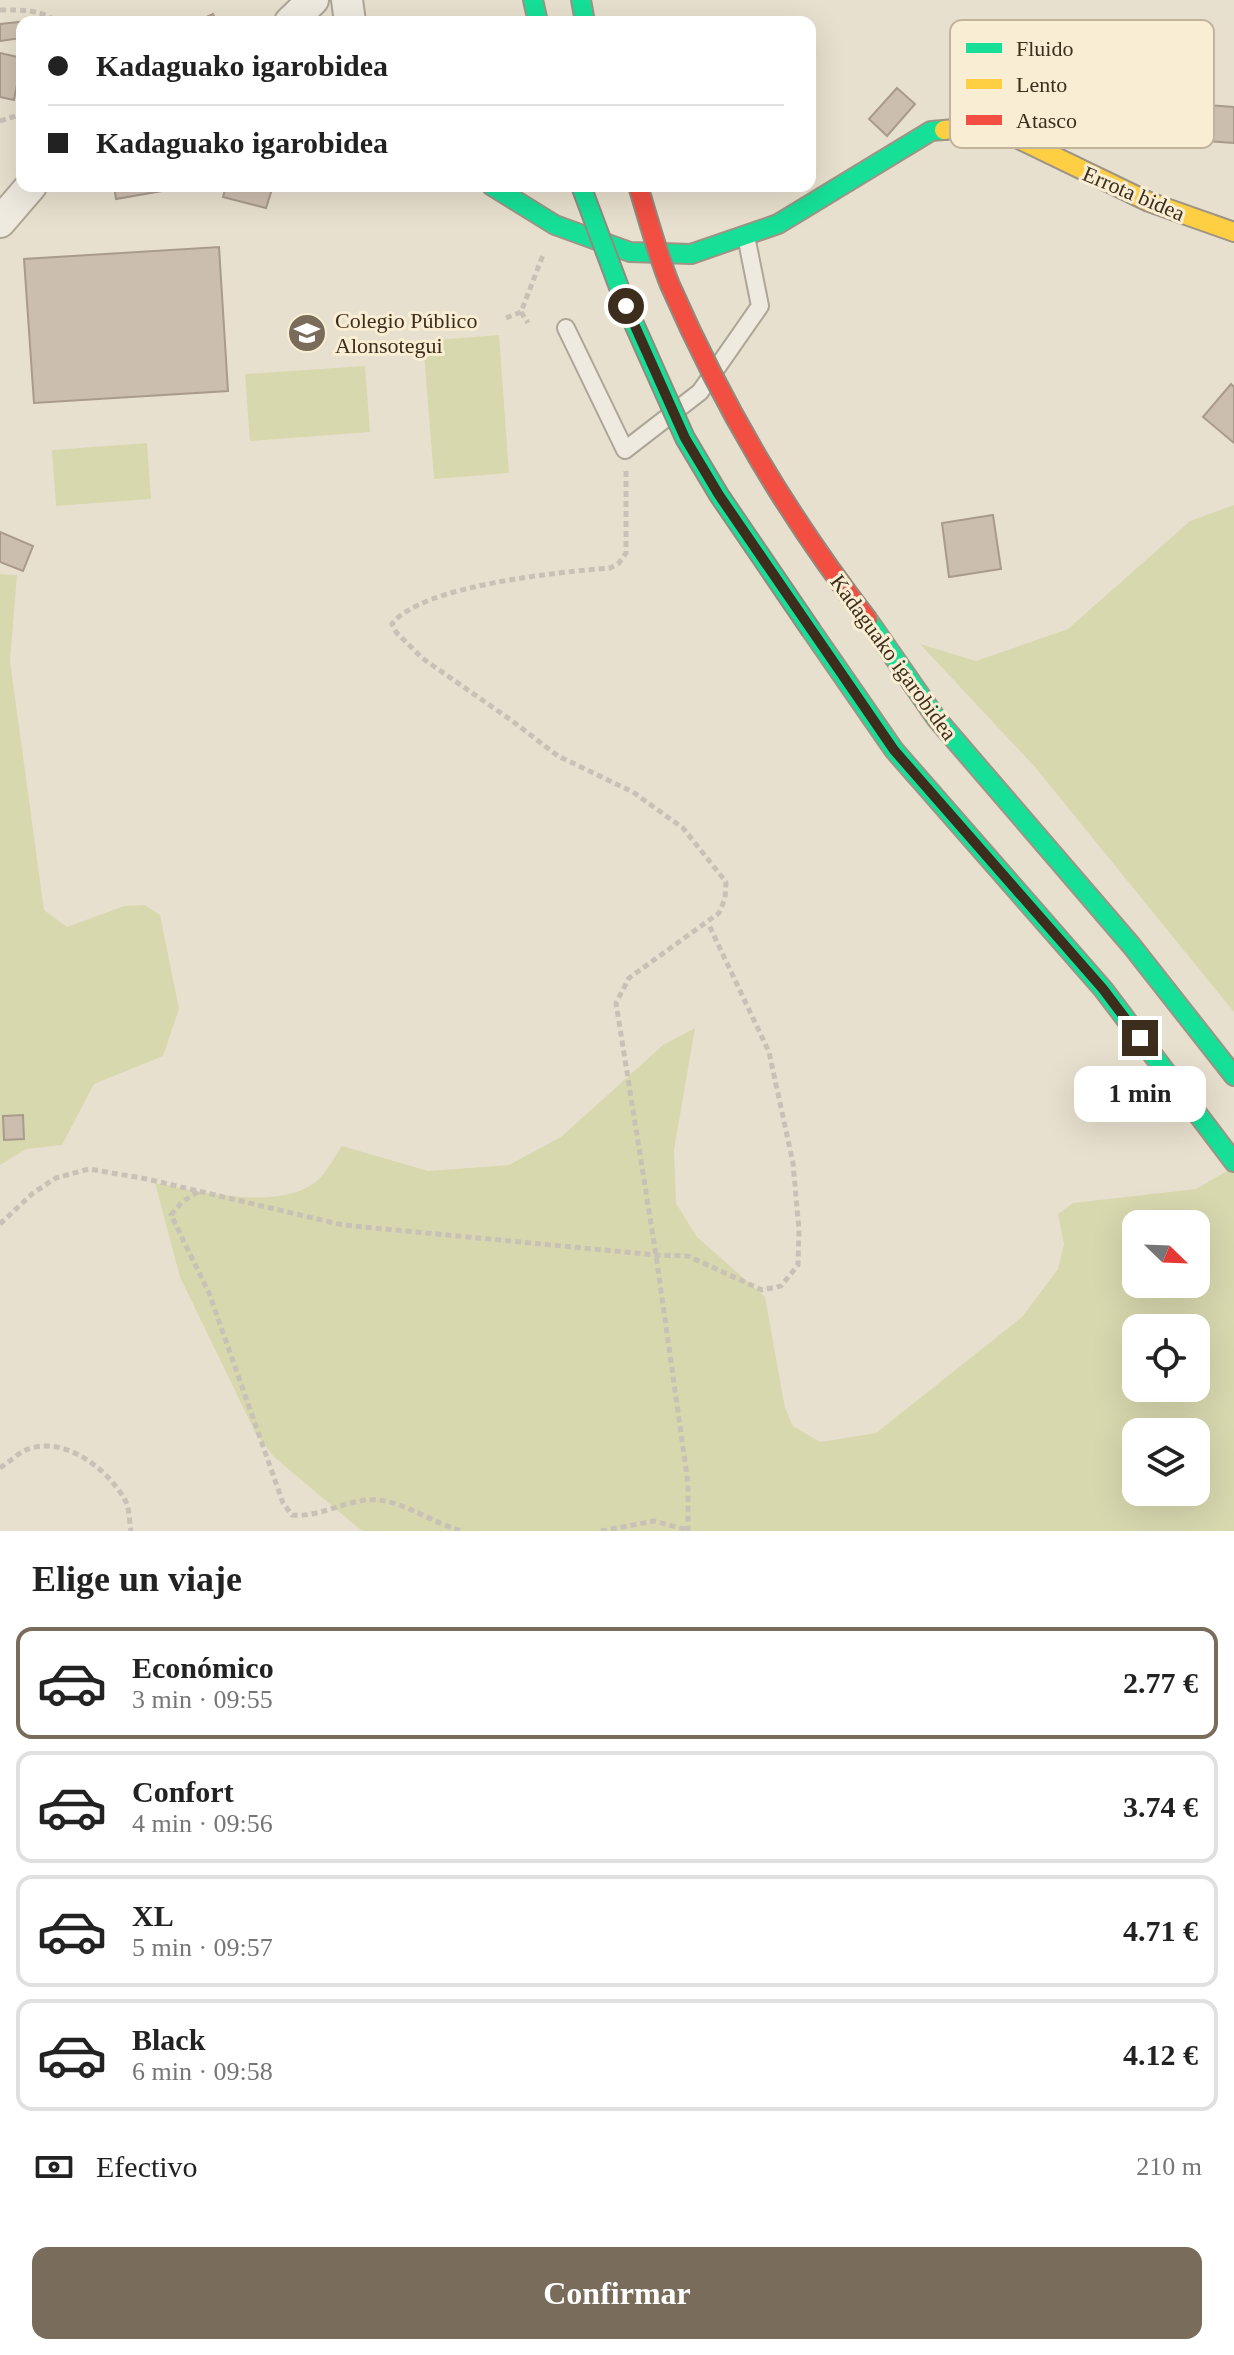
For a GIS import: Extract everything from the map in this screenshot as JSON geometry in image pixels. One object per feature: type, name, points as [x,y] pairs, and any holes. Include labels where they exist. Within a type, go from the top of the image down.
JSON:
[{"type":"main road","name":"Errota bidea","points":[[502,192],[555,225],[630,252],[691,254],[778,224],[931,131],[950,129]]},
{"type":"main road","name":"Errota bidea","points":[[1037,148],[1149,202],[1234,232]]},
{"type":"main road","points":[[583,192],[626,306],[685,438],[719,495],[894,750],[1103,989],[1234,1162]]},
{"type":"main road","name":"Kadaguako igarobidea","points":[[640,192],[669,282],[733,416],[783,503],[936,718],[1131,945],[1234,1076]]},
{"type":"street","points":[[296,16],[313,0]]},
{"type":"street","points":[[0,222],[26,192]]},
{"type":"lane","points":[[566,328],[625,450],[700,392],[760,306],[746,235]]},
{"type":"path","points":[[0,10],[33,10],[49,16]]},
{"type":"path","points":[[506,318],[521,312],[555,225]]},
{"type":"path","points":[[521,312],[528,323]]},
{"type":"path","points":[[601,1531],[654,1521],[688,1530],[688,1483],[616,1003],[629,978],[719,913],[725,898],[726,882],[683,828],[633,792],[558,756],[422,658],[392,624],[400,615],[434,598],[539,574],[610,568],[619,563],[626,553],[625,450]]},
{"type":"path","points":[[0,1224],[33,1193],[56,1178],[89,1169],[343,1225],[688,1256],[762,1290],[781,1286],[798,1265],[799,1230],[793,1163],[769,1052],[708,923]]},
{"type":"path","points":[[199,1192],[182,1202],[171,1215],[209,1293],[258,1440],[283,1503],[292,1515],[305,1516],[345,1504],[378,1500],[404,1506],[445,1527],[463,1531]]},
{"type":"path","points":[[0,1468],[26,1450],[49,1446],[85,1457],[112,1482],[127,1503],[131,1531]]},
{"type":"green space","points":[[499,335],[509,473],[434,479],[423,341]]},
{"type":"green space","points":[[365,366],[370,432],[250,441],[245,374]]},
{"type":"green space","points":[[147,443],[151,499],[56,506],[52,450]]},
{"type":"green space","points":[[1234,505],[1234,1012],[1034,766],[920,644],[976,661],[1068,629],[1190,521]]},
{"type":"green space","points":[[0,574],[17,575],[10,661],[44,910],[67,927],[124,906],[145,905],[160,915],[179,1009],[163,1056],[94,1084],[62,1145],[26,1149],[0,1165]]},
{"type":"green space","points":[[695,1028],[674,1150],[676,1203],[697,1237],[765,1297],[785,1408],[793,1426],[820,1442],[876,1433],[1022,1317],[1058,1269],[1064,1244],[1058,1214],[1073,1203],[1196,1189],[1234,1167],[1234,1531],[362,1531],[274,1457],[255,1432],[180,1277],[155,1183],[241,1197],[286,1195],[306,1188],[321,1177],[342,1146],[428,1171],[509,1165],[561,1137],[663,1045]]},
{"type":"building","points":[[16,22],[16,39],[0,41],[0,24]]},
{"type":"building","points":[[0,53],[16,57],[16,90],[14,100],[0,97]]},
{"type":"building","points":[[897,88],[915,104],[887,136],[869,119]]},
{"type":"building","points":[[1214,106],[1234,107],[1234,143],[1214,142]]},
{"type":"building","points":[[115,192],[156,192],[116,199]]},
{"type":"building","points":[[224,192],[271,192],[266,208],[223,197]]},
{"type":"building","points":[[219,247],[228,391],[34,403],[24,259]]},
{"type":"building","points":[[1231,384],[1234,387],[1234,443],[1203,417]]},
{"type":"building","points":[[993,515],[1001,569],[949,577],[942,523]]},
{"type":"building","points":[[0,532],[33,546],[23,571],[0,562]]},
{"type":"building","points":[[23,1115],[24,1139],[4,1140],[3,1116]]},
{"type":"traffic: fast","points":[[533,0],[537,16]]},
{"type":"traffic: fast","points":[[581,0],[584,16]]},
{"type":"traffic: fast","points":[[502,192],[555,225],[630,252],[691,254],[778,224],[931,131],[944,130]]},
{"type":"traffic: fast","points":[[583,192],[626,306],[685,438],[719,495],[811,630]]},
{"type":"traffic: fast","points":[[868,620],[936,718],[1131,945],[1234,1076]]},
{"type":"traffic: fast","points":[[811,630],[894,750],[1103,989],[1234,1162]]},
{"type":"traffic: slow","points":[[944,130],[950,129]]},
{"type":"traffic: slow","points":[[1037,148],[1149,202],[1234,232]]},
{"type":"traffic: jam","points":[[640,192],[670,285],[712,374],[758,458],[810,540],[868,620]]},
{"type":"place","name":"Colegio Público Alonsotegui","points":[[307,333]]},
{"type":"route","points":[[626,306],[685,438],[719,495],[894,750],[1103,989],[1140,1038]]}]
